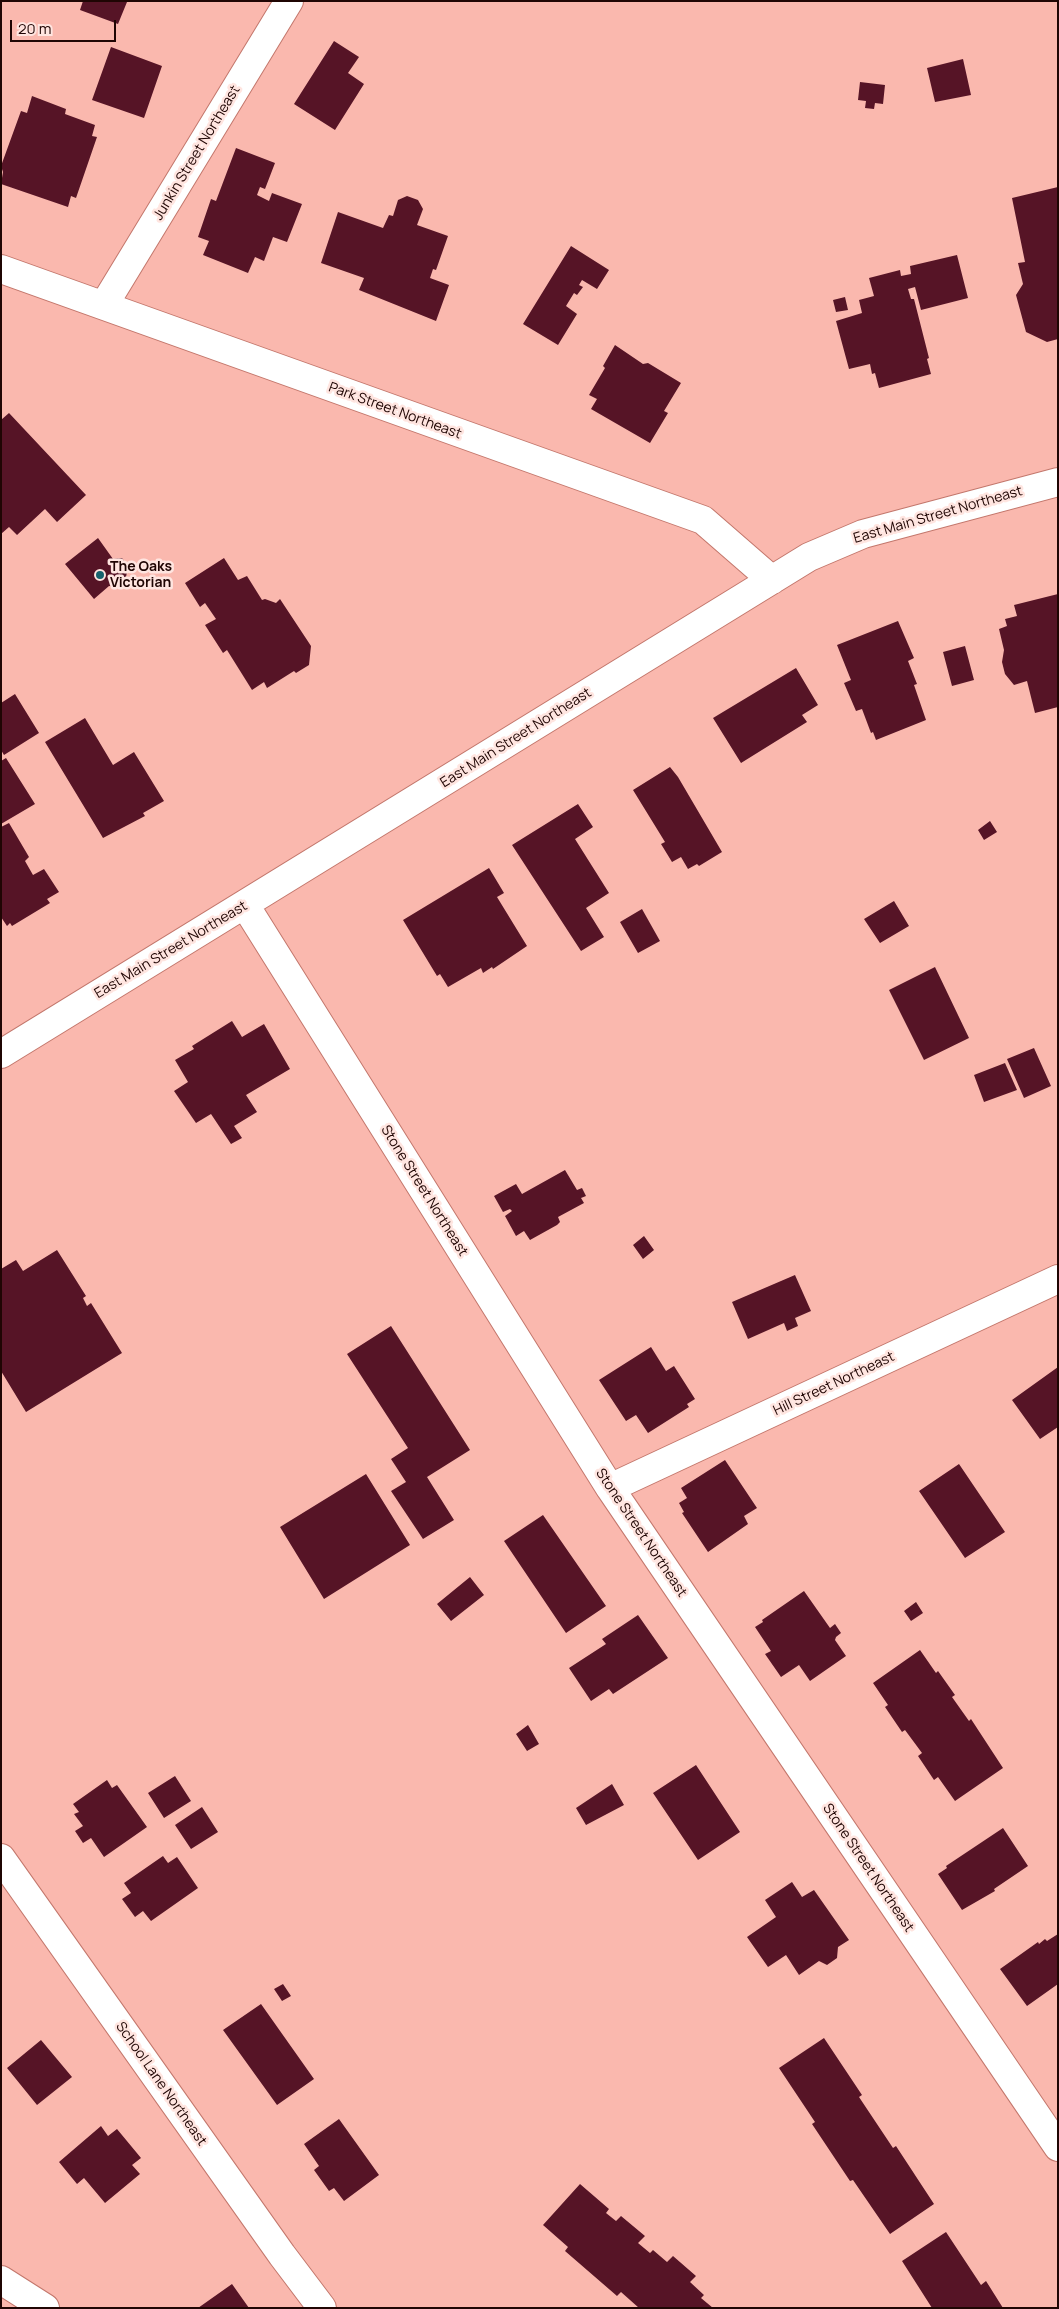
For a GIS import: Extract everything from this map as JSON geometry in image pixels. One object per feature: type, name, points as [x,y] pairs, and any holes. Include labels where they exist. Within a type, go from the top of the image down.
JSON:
[{"type":"street","name":"Junkin Street Northeast","points":[[104,305],[288,1]]},
{"type":"street","name":"Park Street Northeast","points":[[1,269],[703,520],[772,580]]},
{"type":"street","name":"East Main Street Northeast","points":[[1,1054],[808,557],[863,534],[1058,482]]},
{"type":"street","name":"Stone Street Northeast","points":[[245,905],[610,1488],[1058,2147]]},
{"type":"street","name":"Hill Street Northeast","points":[[610,1488],[1058,1279]]},
{"type":"street","name":"School Lane Northeast","points":[[1,1858],[282,2255],[322,2308]]},
{"type":"street","points":[[1,2280],[45,2308]]},
{"type":"building","points":[[83,1],[127,2],[118,24],[80,10]]},
{"type":"building","points":[[334,41],[359,57],[348,73],[364,84],[335,130],[294,104]]},
{"type":"building","points":[[111,47],[162,66],[144,118],[92,100]]},
{"type":"building","points":[[963,59],[971,95],[935,102],[927,68]]},
{"type":"building","points":[[860,82],[885,85],[883,104],[875,103],[874,109],[865,108],[866,101],[858,100]]},
{"type":"building","points":[[32,96],[66,109],[65,114],[95,125],[92,136],[97,137],[76,198],[71,196],[68,207],[1,184],[3,172],[1,166],[21,111],[27,113]]},
{"type":"building","points":[[236,148],[275,163],[265,189],[260,187],[257,195],[269,201],[272,193],[302,204],[287,242],[273,237],[264,261],[255,257],[248,273],[203,255],[209,241],[198,237],[211,199],[216,201]]},
{"type":"building","points":[[1058,187],[1058,339],[1047,342],[1026,332],[1016,295],[1023,284],[1018,263],[1025,262],[1012,198]]},
{"type":"building","points":[[407,196],[418,200],[423,209],[417,225],[448,236],[436,270],[433,269],[430,278],[449,285],[436,321],[359,290],[364,278],[321,263],[338,212],[383,228],[389,215],[393,216],[398,200]]},
{"type":"building","points":[[571,246],[609,270],[597,289],[582,280],[579,285],[583,287],[577,295],[574,293],[566,306],[577,314],[558,345],[523,324]]},
{"type":"building","points":[[957,255],[968,298],[921,310],[915,287],[908,289],[911,299],[914,299],[929,358],[927,359],[931,374],[879,388],[875,373],[872,374],[870,364],[849,369],[836,321],[862,313],[859,300],[874,296],[869,278],[900,270],[901,276],[911,274],[910,266]]},
{"type":"building","points":[[845,297],[848,310],[836,312],[833,300]]},
{"type":"building","points":[[615,345],[643,364],[648,363],[681,383],[664,411],[668,413],[650,443],[591,409],[597,399],[589,395],[605,368],[603,366]]},
{"type":"building","points":[[9,413],[86,495],[57,522],[45,509],[17,535],[9,527],[1,534],[1,420]]},
{"type":"building","name":"The Oaks Victorian","points":[[98,538],[113,559],[122,558],[128,567],[125,582],[117,587],[109,586],[94,599],[65,564]]},
{"type":"building","points":[[224,558],[238,580],[247,576],[262,600],[265,599],[276,603],[280,599],[311,646],[309,665],[296,673],[294,671],[267,688],[264,682],[252,690],[227,650],[223,653],[205,625],[216,619],[205,603],[200,607],[185,583]]},
{"type":"building","points":[[1058,594],[1058,707],[1035,713],[1027,681],[1014,685],[1005,674],[1002,662],[1004,650],[999,629],[1007,626],[1005,619],[1017,616],[1014,605]]},
{"type":"building","points":[[898,621],[914,658],[908,661],[917,684],[914,685],[926,720],[876,740],[873,732],[871,733],[862,709],[856,711],[844,683],[851,680],[837,645]]},
{"type":"building","points":[[965,646],[974,680],[952,686],[943,652]]},
{"type":"building","points":[[796,668],[818,705],[802,715],[807,722],[741,763],[713,718]]},
{"type":"building","points":[[15,694],[39,733],[4,755],[1,750],[1,703]]},
{"type":"building","points":[[85,718],[113,765],[134,752],[164,801],[143,813],[145,816],[103,838],[45,742]]},
{"type":"building","points":[[6,758],[35,804],[1,824],[1,761]]},
{"type":"building","points":[[670,767],[678,777],[722,852],[699,866],[697,864],[688,869],[681,857],[672,862],[661,844],[665,842],[633,790]]},
{"type":"building","points":[[578,804],[593,827],[575,839],[609,893],[586,908],[604,937],[581,951],[512,845]]},
{"type":"building","points":[[990,821],[997,832],[984,840],[978,830]]},
{"type":"building","points":[[9,823],[29,857],[25,861],[33,875],[44,869],[59,892],[47,899],[50,903],[12,926],[10,923],[7,926],[1,917],[1,827]]},
{"type":"building","points":[[489,868],[504,893],[497,897],[527,946],[493,969],[492,967],[483,973],[481,968],[448,987],[440,974],[437,976],[403,920]]},
{"type":"building","points":[[894,901],[909,926],[880,943],[864,919]]},
{"type":"building","points":[[642,909],[660,941],[638,953],[620,922]]},
{"type":"building","points":[[935,967],[969,1038],[924,1060],[889,990]]},
{"type":"building","points":[[232,1021],[242,1037],[264,1024],[290,1069],[246,1095],[257,1112],[234,1126],[242,1138],[231,1144],[211,1114],[196,1123],[174,1091],[188,1082],[175,1060],[194,1049],[192,1046]]},
{"type":"building","points":[[1034,1048],[1051,1086],[1024,1098],[1007,1059]]},
{"type":"building","points":[[1005,1063],[1017,1090],[984,1102],[974,1075]]},
{"type":"building","points":[[565,1170],[577,1190],[582,1188],[586,1196],[581,1198],[584,1203],[558,1217],[560,1222],[557,1225],[530,1240],[524,1231],[516,1236],[505,1216],[512,1211],[510,1209],[503,1212],[494,1196],[516,1184],[522,1194]]},
{"type":"building","points":[[644,1236],[654,1250],[643,1259],[633,1245]]},
{"type":"building","points":[[57,1250],[86,1296],[83,1298],[87,1306],[91,1303],[122,1353],[26,1412],[1,1371],[1,1269],[16,1260],[23,1271]]},
{"type":"building","points":[[795,1275],[811,1311],[795,1318],[798,1326],[787,1331],[784,1323],[748,1339],[732,1302]]},
{"type":"building","points":[[391,1326],[470,1450],[427,1477],[454,1520],[423,1539],[391,1491],[406,1482],[391,1459],[408,1448],[347,1354]]},
{"type":"building","points":[[651,1347],[666,1371],[674,1366],[695,1399],[687,1404],[689,1407],[648,1433],[636,1415],[626,1421],[599,1380]]},
{"type":"building","points":[[1058,1367],[1058,1427],[1040,1439],[1012,1400]]},
{"type":"building","points":[[725,1460],[757,1508],[744,1516],[748,1524],[708,1552],[682,1513],[684,1512],[679,1503],[687,1498],[681,1488]]},
{"type":"building","points":[[959,1464],[1005,1532],[965,1558],[919,1491]]},
{"type":"building","points":[[366,1474],[410,1545],[324,1599],[280,1527]]},
{"type":"building","points":[[543,1515],[606,1606],[566,1633],[504,1541]]},
{"type":"building","points":[[470,1577],[484,1595],[451,1621],[437,1604]]},
{"type":"building","points":[[804,1591],[830,1628],[835,1624],[841,1633],[835,1640],[846,1656],[810,1681],[799,1665],[781,1677],[765,1654],[771,1651],[755,1627]]},
{"type":"building","points":[[916,1602],[923,1613],[911,1621],[904,1611]]},
{"type":"building","points":[[638,1615],[668,1658],[613,1694],[609,1689],[591,1701],[569,1668],[606,1644],[602,1639]]},
{"type":"building","points":[[920,1650],[955,1695],[952,1697],[969,1721],[971,1719],[1003,1768],[955,1801],[938,1777],[934,1780],[918,1756],[922,1753],[905,1730],[902,1732],[885,1707],[888,1705],[873,1683]]},
{"type":"building","points":[[528,1725],[539,1744],[527,1751],[516,1734]]},
{"type":"building","points":[[696,1765],[740,1832],[698,1860],[653,1793]]},
{"type":"building","points":[[175,1776],[191,1801],[164,1818],[148,1793]]},
{"type":"building","points":[[107,1780],[112,1788],[117,1785],[147,1827],[104,1857],[91,1838],[83,1843],[75,1831],[83,1826],[74,1814],[79,1812],[73,1804]]},
{"type":"building","points":[[612,1784],[624,1805],[586,1825],[576,1808]]},
{"type":"building","points":[[202,1807],[218,1832],[191,1849],[175,1825]]},
{"type":"building","points":[[1003,1828],[1028,1866],[994,1889],[995,1891],[962,1910],[938,1874],[947,1868],[946,1866]]},
{"type":"building","points":[[163,1856],[168,1863],[177,1857],[198,1888],[151,1921],[143,1911],[135,1917],[122,1899],[131,1893],[124,1883]]},
{"type":"building","points":[[792,1882],[802,1897],[814,1890],[849,1940],[838,1947],[837,1958],[827,1965],[819,1961],[799,1975],[786,1955],[768,1967],[747,1937],[776,1917],[765,1900]]},
{"type":"building","points":[[1058,1934],[1058,1984],[1027,2006],[1000,1969],[1038,1942],[1039,1944],[1045,1939],[1047,1941]]},
{"type":"building","points":[[283,1984],[291,1996],[282,2001],[274,1989]]},
{"type":"building","points":[[261,2004],[314,2079],[277,2105],[223,2030]]},
{"type":"building","points":[[824,2038],[862,2095],[859,2097],[893,2148],[896,2146],[934,2204],[890,2234],[853,2180],[850,2181],[812,2124],[815,2122],[779,2068]]},
{"type":"building","points":[[41,2040],[72,2077],[37,2105],[7,2068]]},
{"type":"building","points":[[339,2119],[379,2175],[344,2201],[334,2188],[329,2191],[314,2170],[319,2166],[304,2144]]},
{"type":"building","points":[[101,2126],[108,2136],[117,2129],[141,2158],[132,2165],[140,2174],[105,2203],[84,2178],[77,2184],[59,2162]]},
{"type":"building","points":[[580,2184],[609,2209],[606,2213],[616,2221],[621,2216],[645,2236],[638,2243],[650,2253],[653,2250],[667,2262],[673,2256],[696,2276],[690,2282],[704,2295],[701,2298],[713,2308],[639,2308],[621,2292],[617,2296],[565,2251],[568,2247],[543,2225]]},
{"type":"building","points":[[946,2232],[981,2285],[986,2281],[1003,2308],[932,2308],[902,2261]]},
{"type":"building","points":[[232,2284],[249,2308],[198,2308]]},
{"type":"place","name":"The Oaks Victorian","points":[[100,575]]}]
